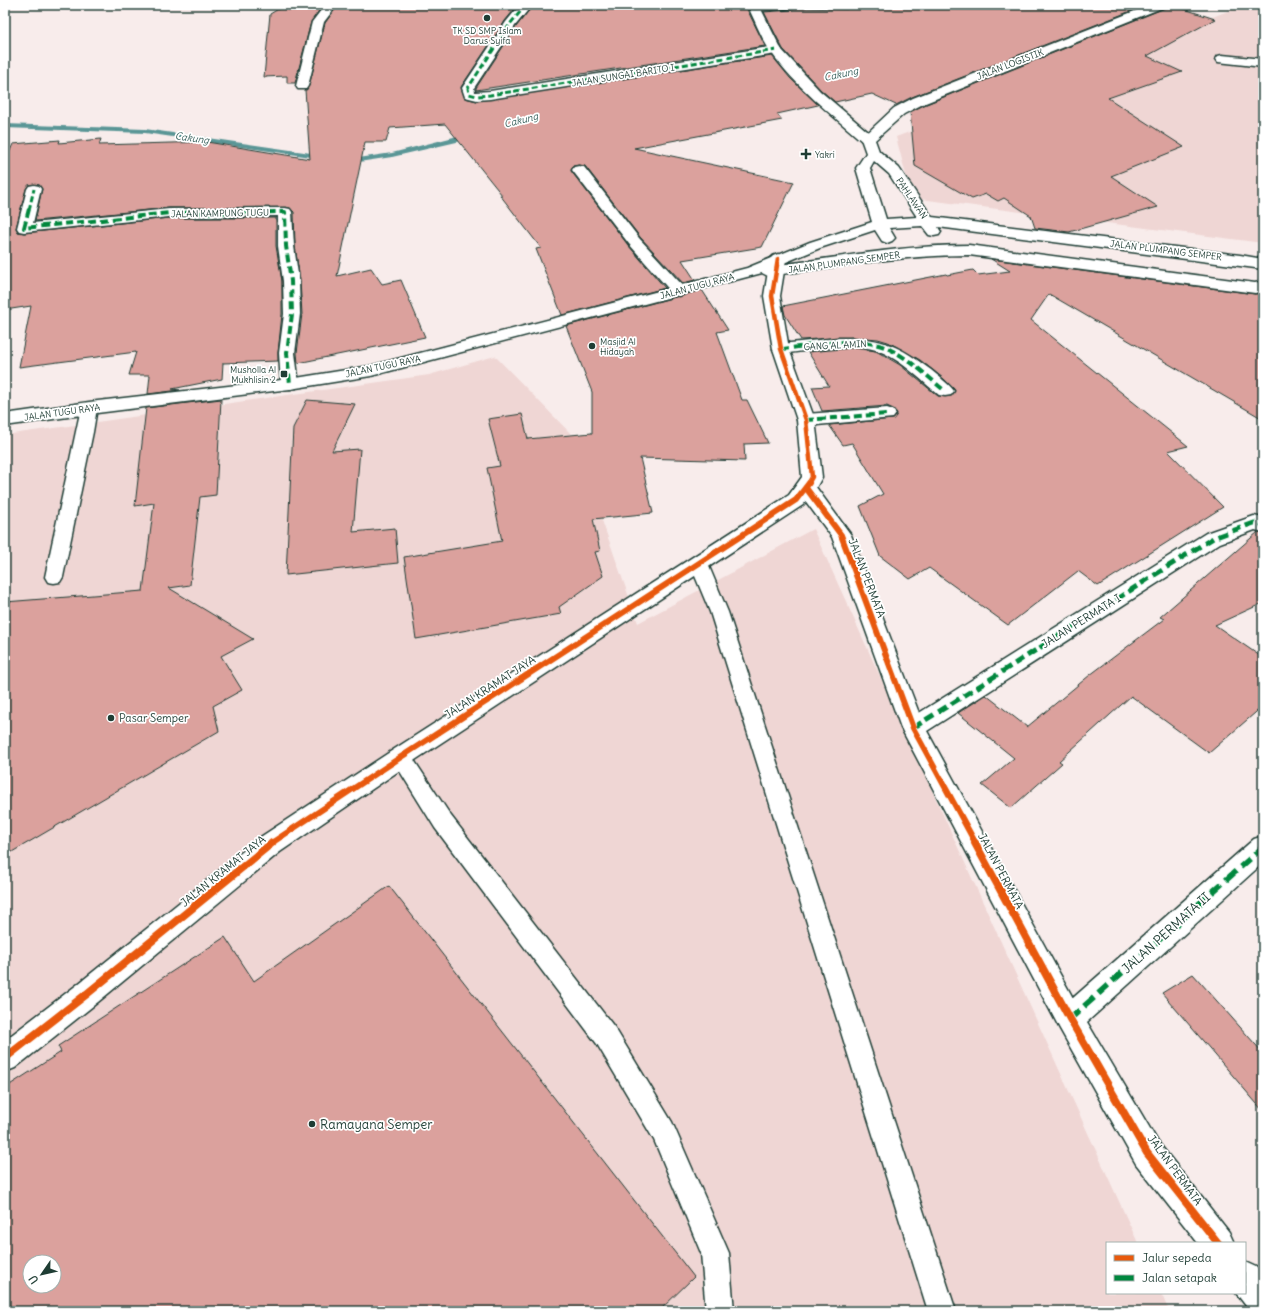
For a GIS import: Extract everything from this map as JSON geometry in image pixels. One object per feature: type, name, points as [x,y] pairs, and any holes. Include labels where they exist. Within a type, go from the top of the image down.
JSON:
[{"type":"street","points":[[302,86],[318,22],[331,5]]},
{"type":"street","name":"JALAN SUNGAI BARITO I","points":[[526,5],[510,24],[468,88],[469,94],[477,96],[490,95],[776,50]]},
{"type":"street","points":[[753,7],[792,5]]},
{"type":"street","name":"JALAN LOGISTIK","points":[[868,139],[899,111],[918,100],[1160,5]]},
{"type":"street","name":"PAHLAWAN","points":[[753,7],[776,50],[816,94],[868,139],[873,153],[894,171],[928,221],[944,250]]},
{"type":"street","points":[[1222,59],[1263,63]]},
{"type":"street","points":[[873,153],[863,168],[880,225],[897,254]]},
{"type":"street","points":[[579,170],[634,241],[679,291]]},
{"type":"street","name":"JALAN KAMPUNG TUGU","points":[[34,189],[24,228],[169,213],[285,212],[286,246],[291,281],[292,314],[287,353],[290,384]]},
{"type":"street","name":"JALAN PLUMPANG SEMPER","points":[[778,265],[819,244],[880,225],[928,221],[1263,264]]},
{"type":"street","name":"JALAN PLUMPANG SEMPER","points":[[753,271],[778,265],[944,250],[976,251],[1255,288],[1263,286]]},
{"type":"street","name":"JALAN KRAMAT JAYA","points":[[5,1058],[88,993],[271,844],[401,757],[796,500],[806,488],[812,476],[806,420],[781,349],[772,296],[778,265]]},
{"type":"street","name":"JALAN TUGU RAYA","points":[[5,420],[89,408],[290,384],[371,371],[753,271]]},
{"type":"street","name":"GANG AL AMIN","points":[[781,349],[855,342],[874,343],[890,349],[946,391]]},
{"type":"street","points":[[806,420],[887,414]]},
{"type":"street","name":"JALAN PERMATA","points":[[806,488],[841,535],[913,728],[1070,1019],[1148,1153],[1217,1242]]},
{"type":"street","name":"JALAN PERMATA I","points":[[913,728],[1213,538],[1259,524]]},
{"type":"street","name":"JALAN PERMATA II","points":[[1070,1019],[1263,847]]},
{"type":"street","points":[[1246,1279],[1263,1301]]},
{"type":"lane","points":[[54,577],[89,408]]},
{"type":"lane","points":[[699,564],[722,619],[942,1311]]},
{"type":"lane","points":[[401,757],[443,822],[606,1036],[663,1131],[716,1253],[720,1311]]},
{"type":"shaded area","points":[[1244,5],[1263,5],[1263,243],[912,198],[896,137]]},
{"type":"shaded area","points":[[495,356],[572,435],[638,623],[813,529],[1138,1242],[1106,1242],[1106,1294],[1161,1294],[1169,1311],[5,1311],[5,435],[429,375]]},
{"type":"building","points":[[285,5],[323,5],[311,22],[295,83],[287,83],[287,76],[264,77],[270,14]]},
{"type":"building","points":[[338,5],[518,5],[505,21],[461,87],[465,98],[477,101],[772,56],[790,78],[818,105],[777,114],[782,120],[634,148],[794,182],[762,247],[682,260],[695,280],[683,283],[640,237],[585,166],[573,166],[571,171],[628,245],[665,288],[562,315],[536,249],[541,248],[500,195],[502,195],[445,124],[390,128],[386,142],[365,142],[337,276],[371,268],[382,284],[401,280],[425,337],[298,363],[297,353],[302,314],[300,281],[295,246],[294,212],[290,208],[169,208],[35,221],[42,189],[39,185],[29,185],[26,189],[16,228],[18,232],[24,233],[169,218],[276,218],[276,246],[282,281],[282,314],[278,361],[223,363],[222,379],[172,389],[180,390],[148,394],[150,375],[129,375],[136,352],[19,367],[31,306],[5,310],[5,162],[13,144],[60,140],[59,143],[101,139],[99,145],[207,142],[310,159],[305,90],[309,86],[325,23]]},
{"type":"building","points":[[533,5],[707,5],[746,7],[765,46],[476,90],[516,27]]},
{"type":"building","points":[[842,5],[1146,5],[912,97],[896,105],[872,94],[835,102],[821,90],[783,49],[764,12],[792,10],[796,8],[847,9]]},
{"type":"building","points":[[1168,5],[1215,19],[1147,56],[1182,72],[1108,98],[1184,147],[1111,176],[1158,207],[1069,232],[1035,228],[1031,216],[1004,198],[998,201],[986,194],[972,199],[915,166],[910,112],[1165,8]]},
{"type":"building","points":[[991,259],[1255,294],[1263,293],[1263,419],[1049,294],[1031,320],[1188,446],[1168,451],[1223,507],[1098,586],[1078,571],[1008,625],[929,568],[910,579],[880,556],[860,506],[883,494],[852,443],[843,445],[829,425],[893,419],[897,413],[887,406],[822,411],[812,387],[829,386],[808,352],[854,348],[876,351],[900,365],[938,396],[951,396],[955,390],[920,360],[888,342],[878,339],[853,337],[801,340],[785,315],[783,306],[946,274],[973,270],[978,275],[1010,271]]},
{"type":"building","points":[[702,290],[728,330],[717,332],[742,400],[747,400],[768,443],[744,444],[745,461],[640,458],[653,513],[593,519],[600,551],[595,552],[603,576],[559,607],[561,614],[416,639],[404,557],[502,541],[487,468],[500,466],[488,419],[522,414],[528,439],[592,433],[592,392],[566,326]]},
{"type":"building","name":"Pasar Semper","points":[[221,399],[216,495],[200,497],[190,585],[169,588],[253,639],[221,656],[242,690],[213,706],[219,731],[5,856],[5,602],[143,591],[154,503],[135,506],[146,408]]},
{"type":"building","points":[[307,400],[355,404],[332,451],[360,449],[353,532],[395,528],[398,563],[286,575],[293,428]]},
{"type":"building","points":[[1258,532],[1263,533],[1263,603],[1215,625],[1263,658],[1263,706],[1209,753],[1131,696],[1059,761],[1062,763],[1011,808],[982,785],[1014,758],[958,713],[986,695],[1027,727],[1090,675],[1164,619],[1160,617]]},
{"type":"building","name":"Ramayana Semper","points":[[389,886],[694,1277],[659,1311],[5,1311],[5,1088],[61,1052],[58,1046],[225,937],[254,981]]},
{"type":"building","points":[[1193,974],[1263,1053],[1263,1111],[1162,993]]},
{"type":"waterway","name":"Cakung","points":[[5,126],[145,131],[352,161],[392,155],[473,134]]},
{"type":"marked path","points":[[526,5],[510,24],[468,88],[469,94],[477,96],[490,95],[776,50]]},
{"type":"marked path","points":[[754,8],[792,5]]},
{"type":"marked path","points":[[34,189],[24,228],[169,213],[285,212],[286,246],[291,281],[292,314],[287,353],[290,384]]},
{"type":"marked path","points":[[781,349],[838,343],[868,343],[881,346],[891,350],[905,359],[945,391]]},
{"type":"marked path","points":[[806,420],[887,414]]},
{"type":"marked path","points":[[913,728],[1213,538],[1254,523],[1263,525]]},
{"type":"marked path","points":[[1070,1019],[1263,847]]},
{"type":"cycle path","points":[[5,1058],[88,993],[271,844],[401,757],[796,500],[806,488],[812,477],[806,420],[781,349],[772,296],[778,259]]},
{"type":"cycle path","points":[[806,488],[841,535],[913,728],[1070,1019],[1147,1153],[1217,1242]]},
{"type":"place","name":"TK SD SMP Islam Darus Syifa","points":[[487,18]]},
{"type":"place","name":"Yakri","points":[[806,154]]},
{"type":"place","name":"Masjid Al Hidayah","points":[[592,346]]},
{"type":"place","name":"Musholla Al Mukhlisin 2","points":[[284,374]]},
{"type":"place","name":"Pasar Semper","points":[[111,718]]},
{"type":"place","name":"Ramayana Semper","points":[[312,1124]]}]
